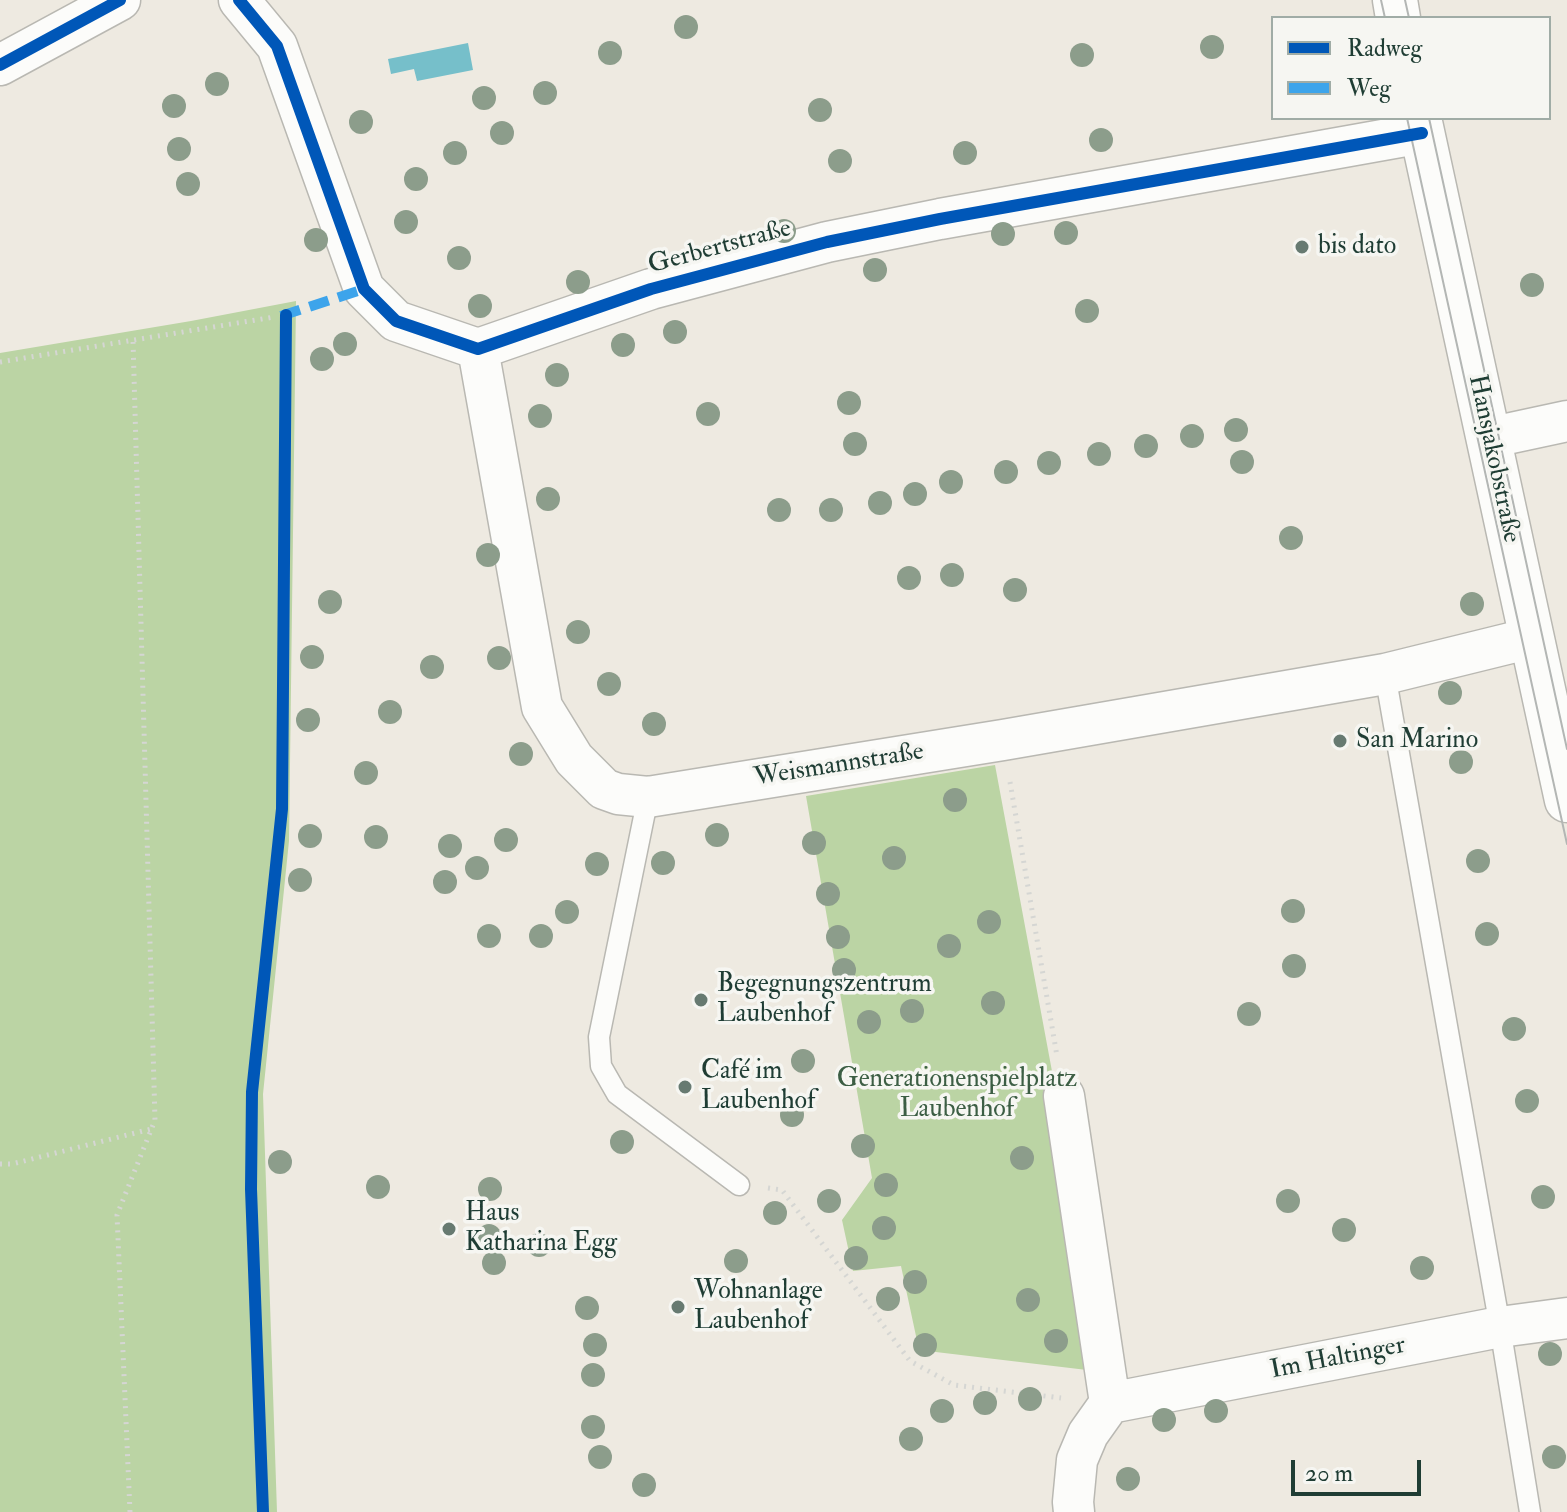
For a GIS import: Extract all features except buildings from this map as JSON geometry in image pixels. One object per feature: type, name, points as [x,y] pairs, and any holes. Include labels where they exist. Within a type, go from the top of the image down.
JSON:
[{"type":"street","points":[[0,65],[120,0]]},
{"type":"street","points":[[239,0],[277,46],[364,289],[396,321],[478,349]]},
{"type":"street","name":"Gerbertstraße","points":[[478,349],[651,289],[827,242],[1420,126]]},
{"type":"street","name":"Hansjakobstraße","points":[[1420,126],[1567,800]]},
{"type":"street","name":"Weismannstraße","points":[[478,349],[542,707],[574,759],[604,789],[618,794],[648,797],[1003,740],[1385,674],[1531,638]]},
{"type":"street","points":[[1488,438],[1567,421]]},
{"type":"street","points":[[1064,1096],[1110,1403],[1088,1434],[1077,1460],[1074,1512]]},
{"type":"street","name":"Im Haltinger","points":[[1110,1403],[1500,1327],[1567,1318]]},
{"type":"lane","points":[[1385,674],[1530,1512]]},
{"type":"lane","points":[[648,797],[599,1037],[601,1066],[617,1094],[739,1185]]},
{"type":"path","points":[[0,362],[274,317]]},
{"type":"path","points":[[130,1512],[117,1215],[155,1120],[133,340]]},
{"type":"path","points":[[1003,740],[1064,1096]]},
{"type":"path","points":[[0,1164],[152,1129]]},
{"type":"path","points":[[739,1185],[782,1190],[910,1361],[954,1385],[1110,1403]]},
{"type":"green space","points":[[296,301],[289,841],[263,1094],[277,1512],[0,1512],[0,353]]},
{"type":"green space","name":"Generationenspielplatz Laubenhof","points":[[995,765],[1054,1082],[1087,1370],[919,1350],[901,1266],[853,1271],[842,1220],[872,1178],[806,796]]},
{"type":"water","points":[[468,43],[473,70],[417,81],[414,69],[391,74],[388,59]]},
{"type":"tram line","points":[[1381,0],[1385,16]]},
{"type":"tram line","points":[[1405,0],[1409,16]]},
{"type":"tram line","points":[[1407,120],[1567,844]]},
{"type":"tram line","points":[[1429,120],[1567,749]]},
{"type":"marked path","points":[[281,316],[364,289]]},
{"type":"cycle path","points":[[0,65],[120,0]]},
{"type":"cycle path","points":[[239,0],[277,46],[364,289],[396,321],[478,349],[651,289],[827,242],[1422,133]]},
{"type":"cycle path","points":[[263,1512],[251,1189],[252,1092],[282,809],[286,315]]},
{"type":"place","name":"bis dato","points":[[1302,247]]},
{"type":"place","name":"San Marino","points":[[1340,741]]},
{"type":"place","name":"Begegnungszentrum Laubenhof","points":[[701,1000]]},
{"type":"place","name":"Café im Laubenhof","points":[[685,1087]]},
{"type":"place","name":"Haus Katharina Egg","points":[[449,1229]]},
{"type":"place","name":"Wohnanlage Laubenhof","points":[[678,1307]]}]
